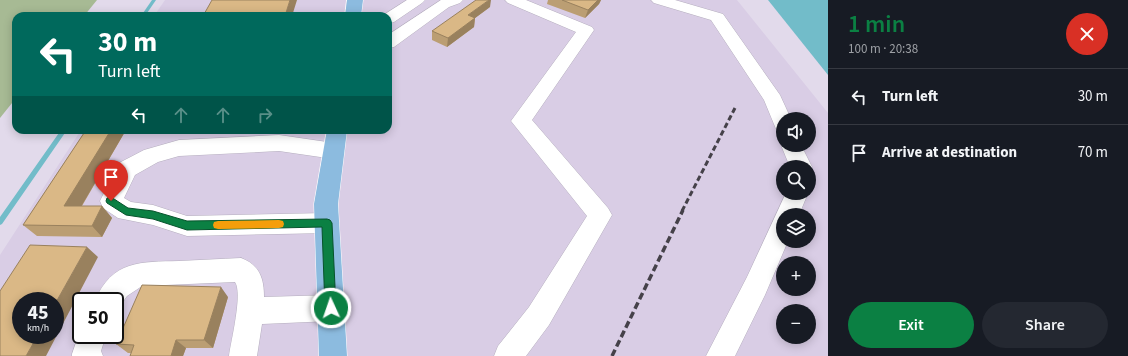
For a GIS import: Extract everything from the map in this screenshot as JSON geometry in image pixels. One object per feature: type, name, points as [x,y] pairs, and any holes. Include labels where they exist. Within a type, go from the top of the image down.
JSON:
[{"type":"main road","points":[[354,12],[355,0]]},
{"type":"main road","points":[[333,356],[326,204],[335,140]]},
{"type":"lane","points":[[392,16],[417,0]]},
{"type":"lane","points":[[392,40],[444,4],[455,0]]},
{"type":"lane","points":[[508,356],[539,316],[600,215],[521,121],[586,30],[513,0]]},
{"type":"lane","points":[[659,0],[717,17]]},
{"type":"lane","points":[[704,0],[773,99],[778,112]]},
{"type":"lane","points":[[327,223],[187,226],[153,215],[126,211],[111,201],[127,169],[151,156],[179,148],[335,140]]},
{"type":"lane","points":[[720,356],[756,286],[776,240]]},
{"type":"lane","points":[[113,292],[127,279],[140,274],[241,270],[251,283],[250,311],[243,356]]},
{"type":"lane","points":[[250,311],[331,308]]},
{"type":"lane","points":[[89,344],[86,354],[89,356]]},
{"type":"shaded area","points":[[165,0],[737,0],[828,113],[828,356],[0,356],[0,255],[78,134],[392,134],[392,12],[157,12]]},
{"type":"green space","points":[[0,0],[97,0],[87,12],[12,12],[12,103],[0,118]]},
{"type":"water","points":[[768,0],[828,0],[828,75]]},
{"type":"building","points":[[212,0],[290,0],[286,12],[205,12]]},
{"type":"building","points":[[476,0],[489,0],[468,15],[475,18],[448,38],[432,31]]},
{"type":"building","points":[[562,0],[598,0],[588,10]]},
{"type":"building","points":[[83,134],[109,134],[64,206],[102,206],[92,226],[23,225]]},
{"type":"building","points":[[30,245],[87,247],[62,292],[12,292],[12,344],[33,344],[26,356],[0,356],[0,291]]},
{"type":"building","points":[[142,285],[221,287],[204,340],[176,340],[171,356],[130,356],[134,345],[116,344],[124,344],[124,326]]},
{"type":"waterway","points":[[146,12],[154,0]]},
{"type":"waterway","points":[[0,222],[61,134]]},
{"type":"railway","points":[[682,211],[735,108]]},
{"type":"railway","points":[[612,356],[683,210]]},
{"type":"slow traffic","points":[[218,225],[279,224]]},
{"type":"route","points":[[111,201],[126,211],[153,215],[187,226],[327,223],[331,308]]}]
